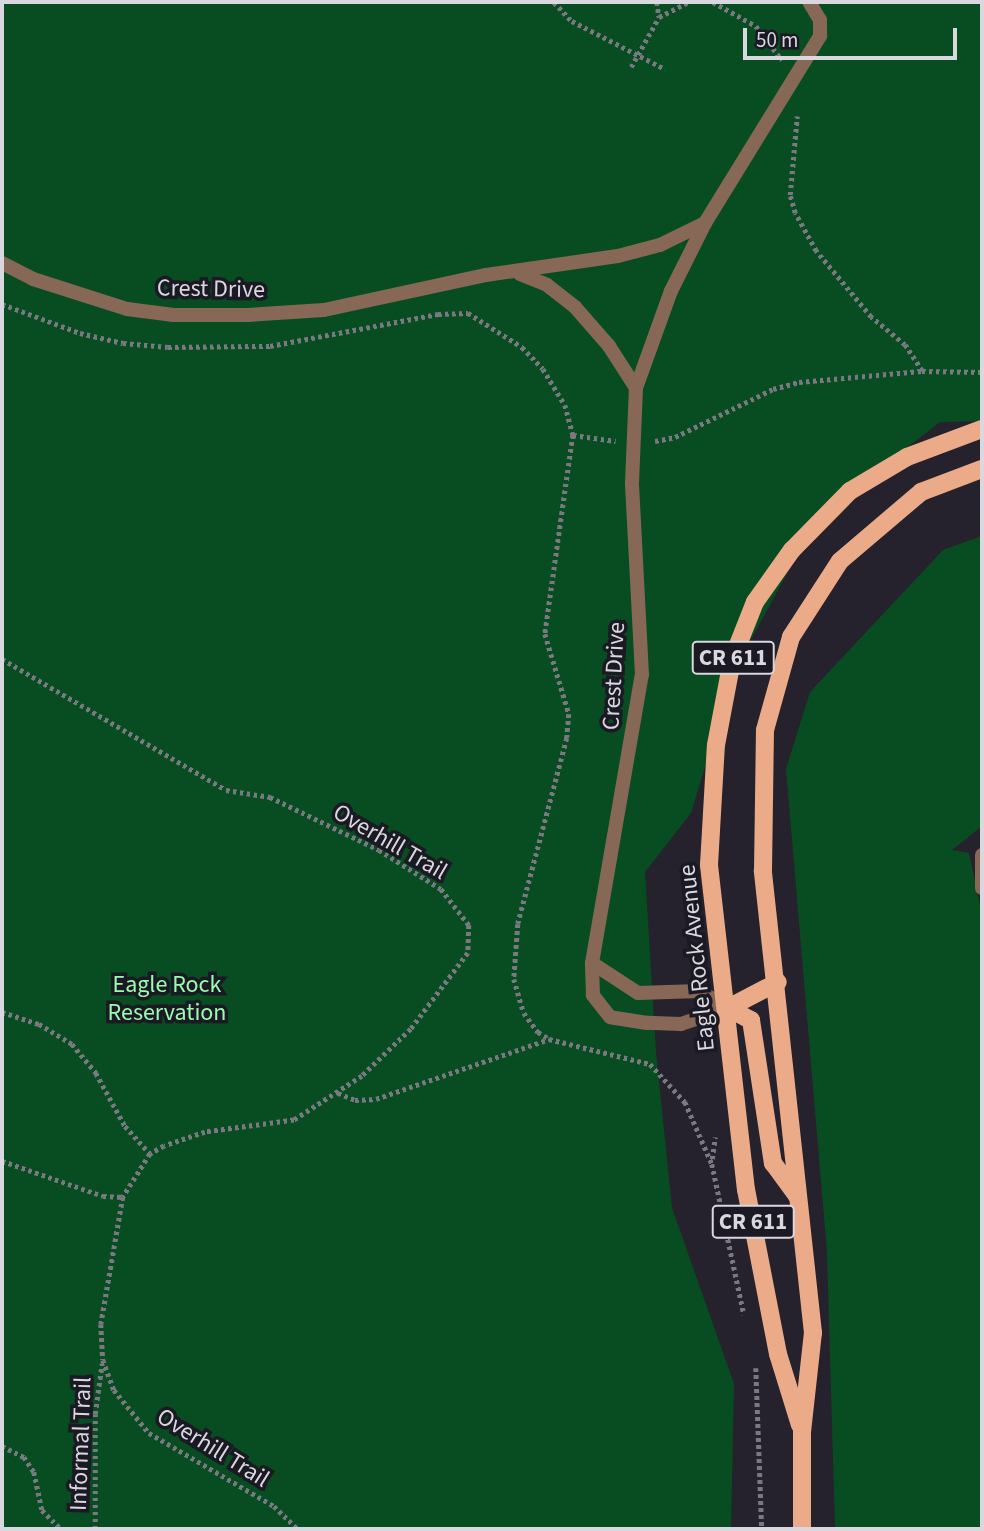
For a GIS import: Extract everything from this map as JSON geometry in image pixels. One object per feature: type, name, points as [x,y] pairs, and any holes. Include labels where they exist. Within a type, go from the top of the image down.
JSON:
[{"type":"main road","name":"Eagle Rock Avenue","points":[[803,1432],[778,1354],[746,1190],[728,1008],[709,865],[716,746],[732,660],[755,602],[792,550],[850,491],[907,457],[982,429]]},
{"type":"main road","name":"Eagle Rock Avenue","points":[[802,1529],[803,1432],[813,1333],[778,982],[762,871],[765,730],[791,637],[840,561],[921,492],[982,469]]},
{"type":"main road","points":[[728,1008],[778,982]]},
{"type":"main road","points":[[728,1008],[751,1020],[773,1163],[799,1198]]},
{"type":"street","name":"Crest Drive","points":[[728,1008],[681,1024],[610,1017],[593,995],[592,963],[642,675],[632,483],[636,388],[671,291],[705,223],[820,36],[820,20],[809,2]]},
{"type":"street","name":"Crest Drive","points":[[2,263],[33,279],[127,309],[174,315],[324,310],[508,273],[618,256],[660,245],[705,223]]},
{"type":"street","name":"Crest Drive","points":[[508,273],[528,275],[575,307],[609,346],[636,388]]},
{"type":"street","points":[[982,855],[982,888]]},
{"type":"street","points":[[592,963],[638,993],[699,991],[728,1008]]},
{"type":"path","points":[[554,2],[572,21],[665,69]]},
{"type":"path","points":[[657,2],[659,17]]},
{"type":"path","points":[[631,67],[659,17],[689,2]]},
{"type":"path","points":[[713,2],[756,26],[768,47],[795,73]]},
{"type":"path","points":[[922,371],[982,372]]},
{"type":"path","name":"Overhill Trail","points":[[2,659],[226,790],[270,797],[379,850],[441,889],[470,925],[468,953],[411,1029],[338,1093],[294,1120],[205,1132],[150,1154],[123,1197],[104,1286],[103,1360],[122,1405],[149,1433],[274,1506],[298,1529]]},
{"type":"path","points":[[2,1012],[39,1024],[72,1044],[96,1073],[125,1126],[150,1154]]},
{"type":"path","points":[[338,1093],[355,1100],[376,1099],[549,1039]]},
{"type":"path","points":[[2,1161],[103,1196],[123,1197]]},
{"type":"path","name":"Informal Trail","points":[[95,1529],[94,1413],[103,1360]]},
{"type":"path","name":"Informal Trail","points":[[2,1446],[24,1457],[34,1472],[42,1510],[61,1529]]},
{"type":"green space","name":"Eagle Rock Reservation","points":[[2,2],[982,2],[982,421],[940,422],[819,515],[735,669],[691,813],[645,872],[656,1052],[672,1208],[734,1384],[731,1529],[2,1529]]},
{"type":"green space","points":[[982,536],[982,826],[952,850],[969,853],[982,915],[982,1529],[835,1529],[827,1252],[786,769],[810,692],[943,550]]}]
